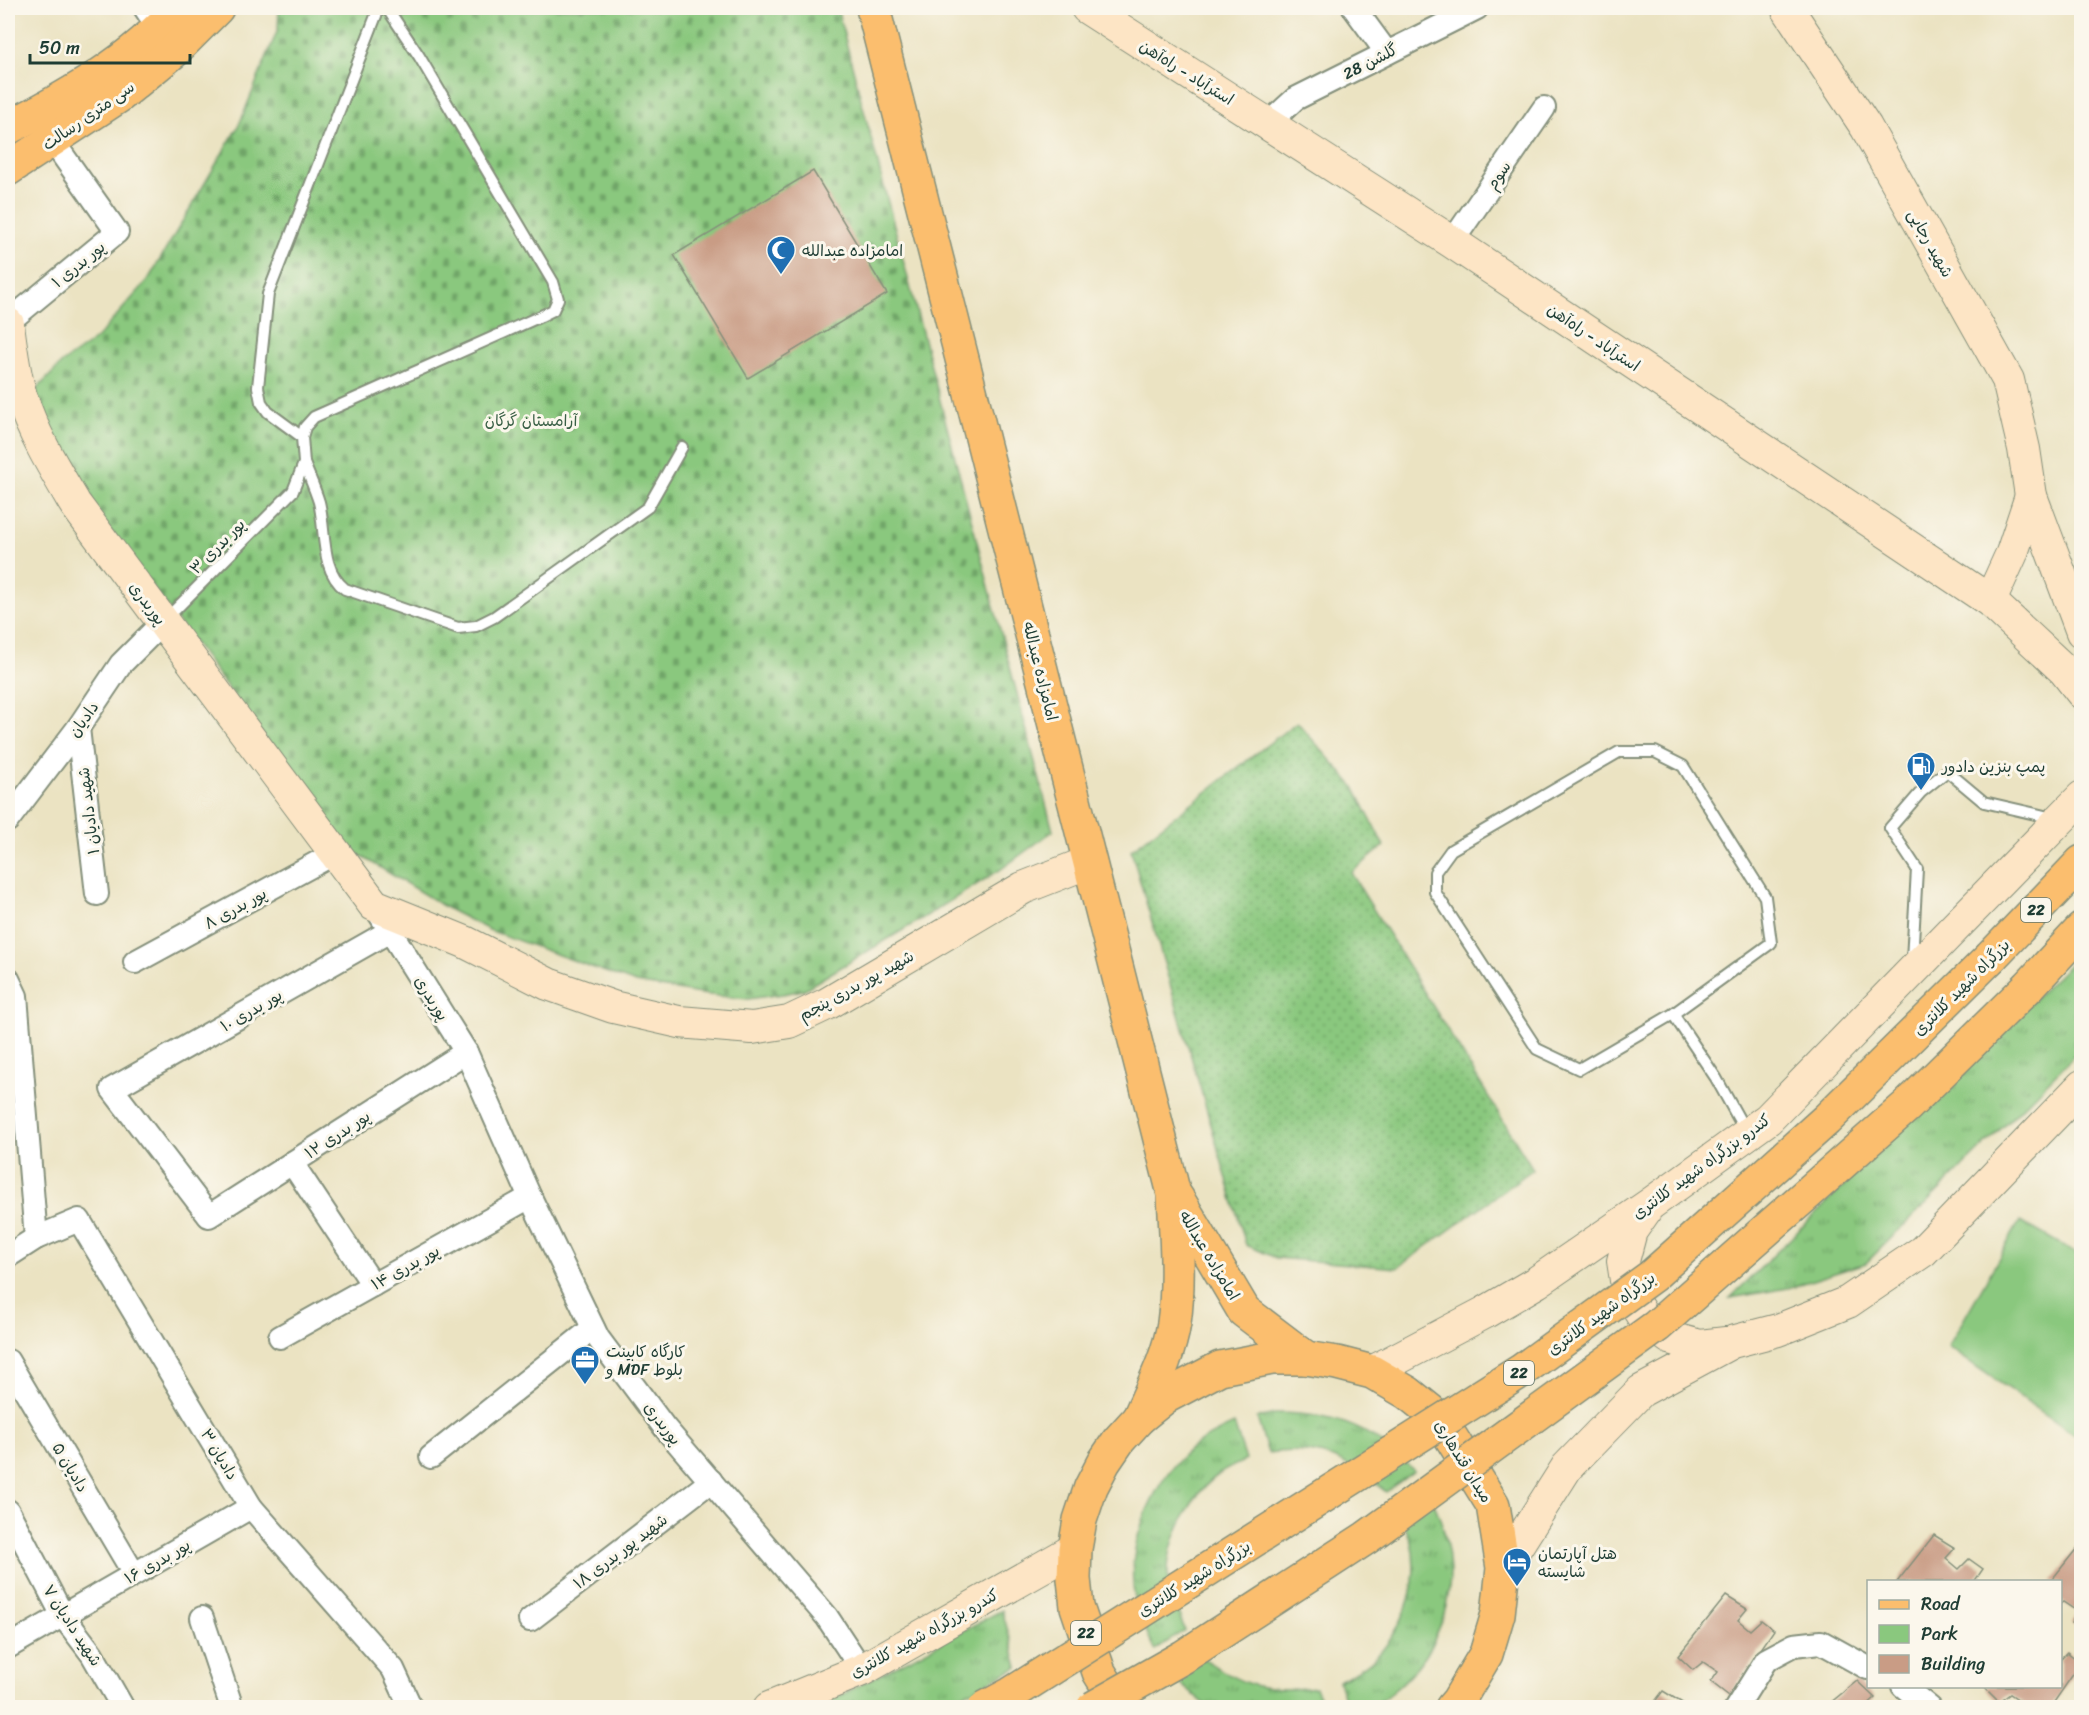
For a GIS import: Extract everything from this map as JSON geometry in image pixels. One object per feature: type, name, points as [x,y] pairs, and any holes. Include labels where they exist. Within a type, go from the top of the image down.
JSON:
[{"type":"main road","name":"سی متری رسالت","points":[[8,169],[128,89],[173,52],[217,8]]},
{"type":"main road","name":"امامزاده عبدالله","points":[[873,8],[1174,1194],[1178,1269],[1173,1325],[1159,1370],[1138,1418]]},
{"type":"main road","name":"شهید رجایی","points":[[1787,8],[1866,128],[2008,380],[2024,449],[2031,496],[2082,632]]},
{"type":"main road","name":"استرآباد - راه‌آهن","points":[[1091,9],[1452,242],[1990,601],[2076,673]]},
{"type":"main road","name":"سی متری رسالت","points":[[8,128],[106,71],[161,15]]},
{"type":"main road","name":"پوربدری","points":[[8,323],[10,361],[22,397],[45,451],[75,504],[374,905]]},
{"type":"main road","name":"شهید رجایی","points":[[1990,601],[2012,553],[2031,496]]},
{"type":"main road","name":"کندرو بزرگراه شهید کلانتری","points":[[1372,1372],[1537,1282],[1768,1119],[2082,796]]},
{"type":"main road","name":"شهید پور بدری پنجم","points":[[374,905],[465,942],[548,984],[613,1007],[679,1022],[752,1028],[789,1022],[827,1004],[1023,888],[1089,862]]},
{"type":"main road","name":"بزرگراه شهید کلانتری","points":[[985,1707],[1021,1688],[1521,1371],[1652,1276],[1826,1120],[1991,957],[2082,862]]},
{"type":"main road","points":[[1093,1707],[1183,1657],[1365,1538],[1657,1326],[1908,1105],[2029,986],[2082,929]]},
{"type":"main road","points":[[1649,1205],[1631,1231],[1623,1261],[1628,1293],[1645,1320],[1670,1338],[1700,1346],[1732,1342],[1778,1330],[1848,1302],[1923,1251],[2082,1086]]},
{"type":"main road","name":"امامزاده عبدالله","points":[[1174,1194],[1244,1311],[1306,1358]]},
{"type":"main road","points":[[1503,1568],[1567,1467],[1641,1391],[1732,1342]]},
{"type":"main road","name":"میدان قندهاری","points":[[1124,1707],[1115,1698],[1099,1672],[1077,1607],[1074,1579],[1075,1549],[1080,1520],[1091,1487],[1104,1462],[1138,1418],[1165,1397],[1220,1368],[1272,1358],[1306,1358],[1372,1372],[1408,1393],[1439,1418],[1493,1505],[1503,1568],[1498,1614],[1486,1654],[1458,1701],[1452,1707]]},
{"type":"main road","name":"کندرو بزرگراه شهید کلانتری","points":[[769,1707],[862,1670],[1075,1549]]},
{"type":"street","points":[[1354,8],[1387,53]]},
{"type":"street","name":"گلشن 28","points":[[1269,123],[1295,99],[1477,8]]},
{"type":"street","name":"سوم","points":[[1452,242],[1544,108]]},
{"type":"street","name":"پور بدری ۱","points":[[8,323],[117,231],[52,140]]},
{"type":"street","name":"دادیان","points":[[8,820],[78,728],[121,664],[163,622]]},
{"type":"street","name":"۱ شهید دادیان","points":[[78,728],[97,894]]},
{"type":"street","name":"پور بدری ۸","points":[[135,962],[335,853]]},
{"type":"street","name":"پوربدری","points":[[374,905],[466,1052],[530,1197],[598,1338],[665,1428],[827,1617],[862,1670]]},
{"type":"street","name":"پور بدری ۱۰","points":[[208,1216],[112,1089],[390,931]]},
{"type":"street","points":[[8,979],[16,996],[36,1238],[8,1256]]},
{"type":"street","name":"پور بدری ۱۲","points":[[208,1216],[466,1052]]},
{"type":"street","points":[[292,1163],[372,1285]]},
{"type":"street","name":"پور بدری ۱۴","points":[[280,1337],[530,1197]]},
{"type":"street","name":"دادیان ۳","points":[[36,1238],[79,1220],[251,1507],[393,1669],[411,1707]]},
{"type":"street","points":[[431,1457],[593,1328]]},
{"type":"street","name":"دادیان ۵","points":[[8,1361],[134,1574]]},
{"type":"street","name":"شهید پور بدری ۱۸","points":[[530,1620],[711,1481]]},
{"type":"street","name":"پور بدری ۱۶","points":[[8,1647],[251,1507]]},
{"type":"street","name":"شهید دادیان ۷","points":[[8,1511],[63,1616],[92,1654],[123,1707]]},
{"type":"street","points":[[202,1618],[232,1707]]},
{"type":"street","points":[[1736,1707],[1766,1660],[1794,1645],[1821,1642],[1867,1667]]},
{"type":"street","points":[[1907,1688],[1930,1707]]},
{"type":"lane","points":[[302,437],[268,412],[261,402],[258,387],[268,294],[380,8]]},
{"type":"lane","points":[[387,8],[419,56],[553,282],[558,299],[553,310],[314,417],[305,427],[302,437],[304,463],[319,502],[330,571],[336,582],[345,589],[458,628],[476,626],[494,617],[648,507],[682,447]]},
{"type":"lane","name":"پور بدری ۳","points":[[163,622],[293,491],[304,463]]},
{"type":"lane","points":[[1619,752],[1655,752],[1683,766],[1765,897],[1772,943],[1673,1014],[1579,1069],[1537,1049],[1435,892],[1435,872],[1451,850],[1619,752]]},
{"type":"lane","points":[[1912,972],[1917,870],[1890,828],[1922,792],[1947,771],[1984,802],[2060,820]]},
{"type":"lane","points":[[1673,1014],[1716,1078],[1747,1134]]},
{"type":"green space","name":"آرامستان گرگان","points":[[279,8],[837,8],[1053,831],[1000,870],[803,990],[748,999],[700,994],[636,983],[489,930],[450,910],[346,847],[79,488],[32,394],[62,363],[96,339],[148,280],[239,125],[278,29]]},
{"type":"green space","points":[[1297,722],[1354,787],[1384,846],[1351,873],[1533,1169],[1397,1268],[1276,1258],[1246,1245],[1131,850]]},
{"type":"green space","points":[[2081,953],[2081,1049],[1866,1263],[1788,1288],[1730,1298]]},
{"type":"green space","points":[[2020,1221],[2081,1256],[2081,1439],[1948,1347]]},
{"type":"green space","points":[[1280,1413],[1320,1417],[1354,1427],[1384,1444],[1414,1471],[1386,1492],[1358,1471],[1332,1458],[1303,1452],[1268,1453],[1257,1418]]},
{"type":"green space","points":[[1234,1424],[1246,1460],[1210,1481],[1183,1519],[1171,1549],[1168,1577],[1172,1597],[1185,1630],[1155,1650],[1136,1603],[1133,1583],[1133,1562],[1144,1519],[1152,1499],[1176,1463],[1200,1441]]},
{"type":"green space","points":[[1429,1492],[1444,1530],[1450,1571],[1449,1589],[1441,1623],[1426,1654],[1416,1668],[1392,1692],[1369,1707],[1346,1707],[1339,1681],[1363,1667],[1380,1653],[1392,1637],[1405,1612],[1410,1598],[1414,1570],[1411,1542],[1400,1511]]},
{"type":"green space","points":[[1002,1610],[1018,1667],[938,1707],[817,1708]]},
{"type":"green space","points":[[1198,1654],[1226,1673],[1253,1685],[1282,1689],[1316,1687],[1322,1707],[1209,1707],[1179,1683],[1174,1671]]},
{"type":"building","name":"امامزاده عبدالله","points":[[813,171],[887,294],[748,378],[674,255]]},
{"type":"building","points":[[1934,1535],[1955,1548],[1946,1558],[1959,1569],[1969,1559],[1983,1569],[1975,1580],[1899,1580]]},
{"type":"building","points":[[2082,1542],[2082,1631],[2071,1623],[2078,1612],[2062,1603],[2062,1580],[2052,1580]]},
{"type":"building","points":[[1726,1596],[1747,1609],[1738,1620],[1750,1630],[1761,1620],[1774,1630],[1729,1696],[1711,1682],[1718,1672],[1703,1662],[1693,1670],[1678,1656]]},
{"type":"building","points":[[2067,1652],[2081,1663],[2050,1708],[2022,1708],[2025,1704],[2010,1694],[1999,1702],[1985,1688],[2062,1688],[2062,1657]]},
{"type":"building","points":[[1857,1681],[1875,1698],[1864,1708],[1824,1708]]},
{"type":"building","points":[[1663,1691],[1684,1704],[1681,1708],[1650,1708]]},
{"type":"place","name":"امامزاده عبدالله","points":[[781,276]]},
{"type":"place","name":"پمپ بنزین دادور","points":[[1921,792]]},
{"type":"place","name":"کارگاه کابینت و MDF بلوط","points":[[585,1386]]},
{"type":"place","name":"هتل آپارتمان شایسته","points":[[1517,1588]]}]
